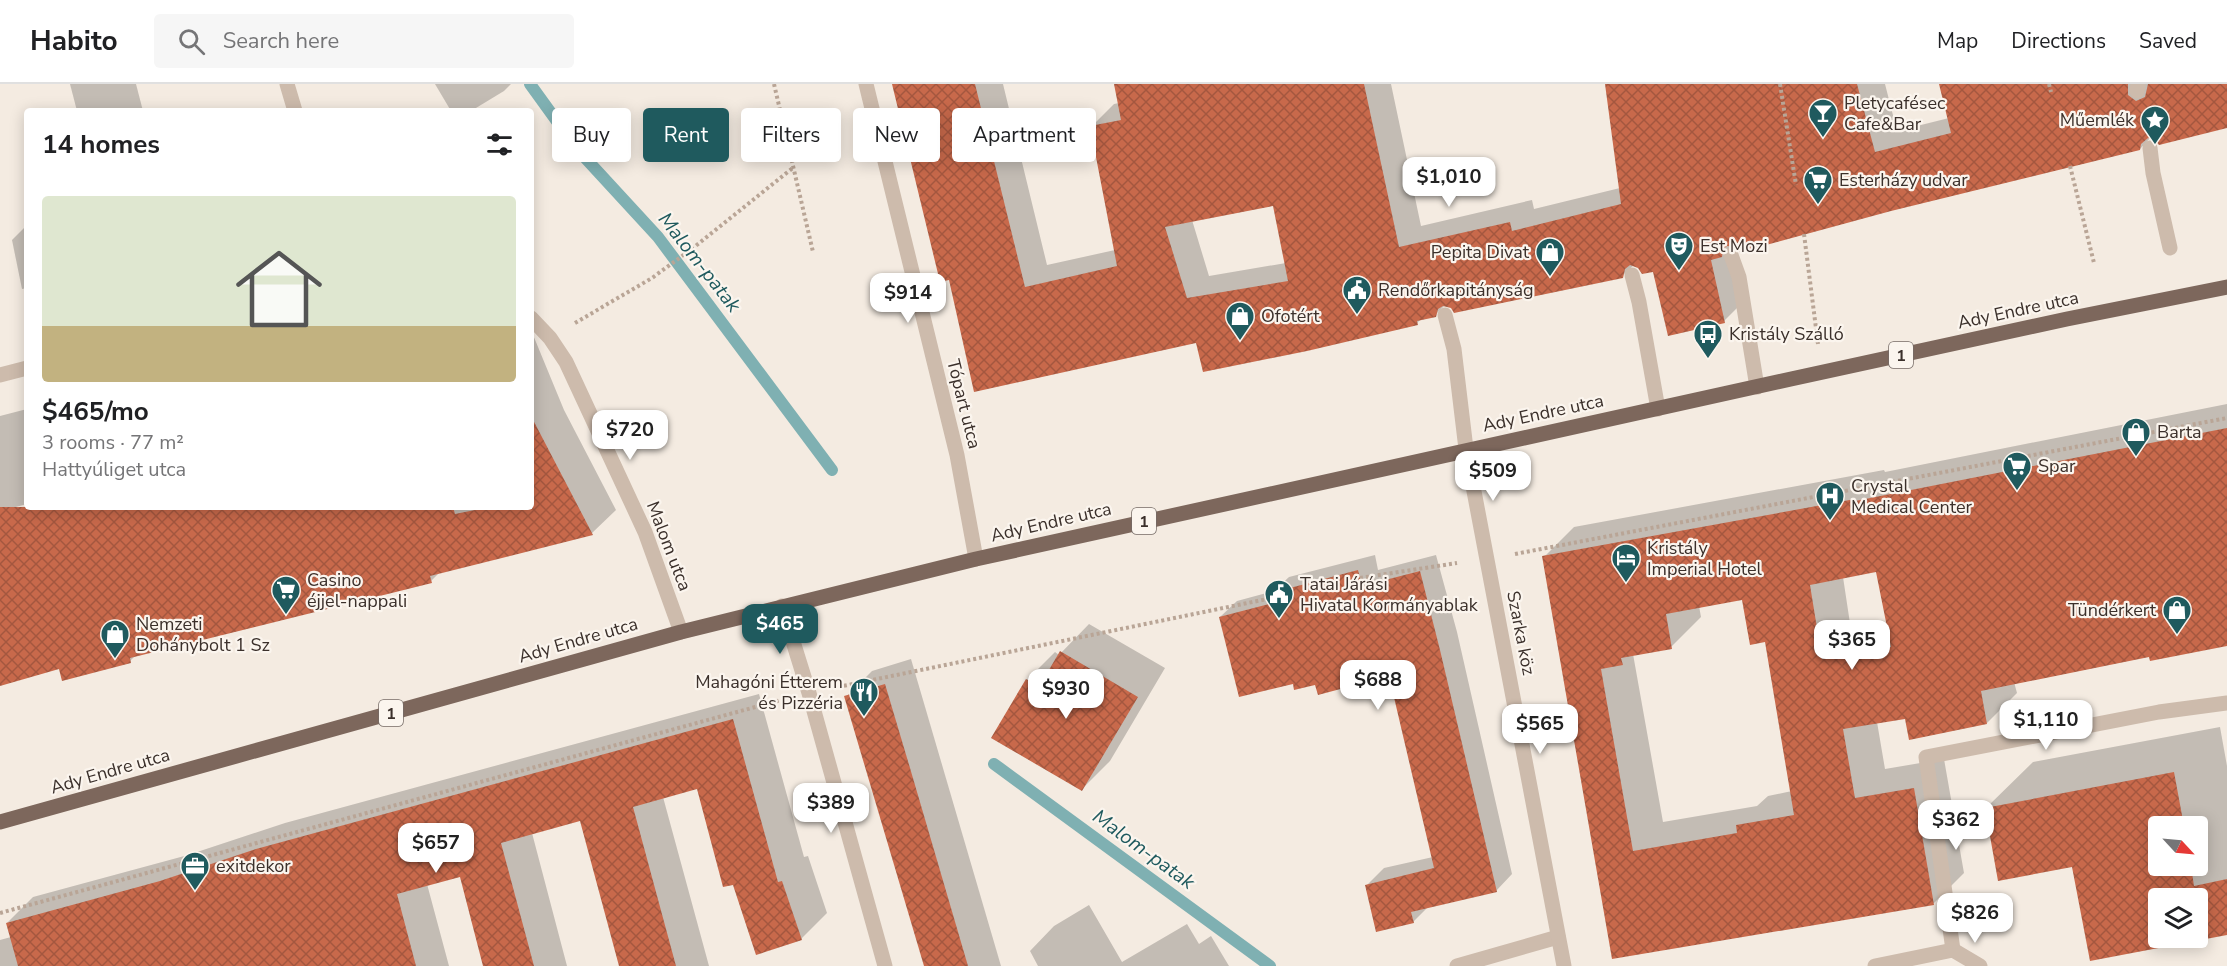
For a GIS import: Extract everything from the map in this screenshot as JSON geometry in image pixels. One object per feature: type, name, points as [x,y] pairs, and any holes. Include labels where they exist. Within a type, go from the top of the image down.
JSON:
[{"type":"main road","name":"Ady Endre utca","points":[[0,822],[681,632],[976,559],[1466,449],[2067,319],[2227,287]]},
{"type":"street","points":[[287,84],[294,108]]},
{"type":"street","name":"Tópart utca","points":[[866,84],[957,455],[976,559]]},
{"type":"street","points":[[2150,148],[2153,173],[2170,248]]},
{"type":"street","points":[[1731,255],[1738,277],[1757,387]]},
{"type":"street","points":[[1632,275],[1658,409]]},
{"type":"street","name":"Szarka köz","points":[[1445,315],[1454,349],[1466,449],[1564,966]]},
{"type":"street","name":"Malom utca","points":[[534,321],[550,338],[566,362],[645,532],[681,632]]},
{"type":"street","points":[[0,375],[24,369]]},
{"type":"street","points":[[782,606],[809,693],[885,966]]},
{"type":"street","points":[[1953,950],[1926,757],[2159,712],[2227,702]]},
{"type":"street","points":[[1457,966],[1558,937]]},
{"type":"street","points":[[1875,966],[1953,950],[1980,966]]},
{"type":"path","points":[[774,84],[813,252]]},
{"type":"path","points":[[1780,84],[1796,185]]},
{"type":"path","points":[[2049,84],[2051,92]]},
{"type":"path","points":[[550,338],[652,278],[693,248],[794,166]]},
{"type":"path","points":[[2070,166],[2094,263]]},
{"type":"path","points":[[1804,234],[1821,372]]},
{"type":"path","points":[[1534,550],[2227,418]]},
{"type":"path","points":[[1360,578],[1487,560]]},
{"type":"path","points":[[0,914],[809,693],[1272,598]]},
{"type":"building","points":[[892,84],[975,84],[981,108],[952,108],[952,162],[994,162],[1025,287],[1117,266],[1096,157],[1096,125],[1121,120],[1114,84],[1364,84],[1399,247],[1510,222],[1512,231],[1621,204],[1605,84],[1857,84],[1875,152],[1951,133],[1939,84],[2128,84],[2128,95],[2136,101],[2145,97],[2148,84],[2227,84],[2227,128],[2159,145],[2154,139],[2148,138],[2141,144],[2140,150],[1891,211],[1740,252],[1737,247],[1727,246],[1723,249],[1722,257],[1711,260],[1725,323],[1668,336],[1653,272],[1642,274],[1638,268],[1630,265],[1625,269],[1623,278],[1454,313],[1451,308],[1443,306],[1438,309],[1436,317],[1417,321],[1418,325],[1203,372],[1196,343],[974,392],[949,280],[940,282],[911,162],[940,162],[940,108],[898,108]],"holes":[[[1273,206],[1288,281],[1187,298],[1165,227]]]},
{"type":"building","points":[[534,422],[593,535],[430,576],[432,583],[130,658],[131,663],[62,681],[59,669],[0,686],[0,507],[24,507],[24,510],[454,510],[455,514],[475,510],[534,510]]},
{"type":"building","points":[[2227,428],[2227,646],[2150,661],[2149,657],[1981,691],[1987,724],[1909,740],[1905,719],[1843,729],[1855,798],[1914,788],[1934,905],[1612,959],[1542,556],[1855,499],[1855,501]],"holes":[[[1876,572],[1891,647],[1822,659],[1810,585]],[[1742,600],[1750,645],[1765,642],[1794,815],[1736,825],[1737,833],[1633,851],[1601,669],[1623,665],[1621,658],[1672,649],[1666,614]]]},
{"type":"building","points":[[1358,570],[1362,586],[1420,571],[1497,892],[1411,912],[1414,923],[1376,932],[1365,885],[1434,868],[1389,676],[1318,695],[1315,685],[1294,690],[1293,684],[1239,697],[1219,617],[1273,603],[1271,593]]},
{"type":"building","points":[[1060,651],[1138,697],[1082,791],[991,738],[1026,679],[1039,687]]},
{"type":"building","points":[[885,684],[968,966],[924,966],[844,696]]},
{"type":"building","points":[[733,719],[778,882],[782,881],[802,940],[756,955],[733,885],[723,887],[697,789],[633,807],[676,966],[619,966],[580,821],[501,843],[534,966],[483,966],[460,877],[397,894],[416,966],[18,966],[6,923],[160,881],[256,849]]},
{"type":"building","points":[[2174,772],[2182,816],[2148,816],[2148,876],[2192,876],[2194,886],[2227,879],[2227,935],[2208,939],[2208,888],[2148,888],[2148,948],[2158,948],[2090,961],[2072,867],[1998,881],[1985,808]]},
{"type":"waterway","name":"Malom-patak","points":[[530,84],[577,149],[658,237],[832,470]]},
{"type":"waterway","name":"Malom-patak","points":[[994,764],[1270,966]]},
{"type":"place","name":"Pletycafésec Cafe&Bar","points":[[1823,138]]},
{"type":"place","name":"Műemlék","points":[[2155,146]]},
{"type":"place","name":"Esterházy udvar","points":[[1818,206]]},
{"type":"place","name":"Est Mozi","points":[[1679,272]]},
{"type":"place","name":"Pepita Divat","points":[[1550,278]]},
{"type":"place","name":"Rendőrkapitányság","points":[[1357,316]]},
{"type":"place","name":"Ofotért","points":[[1240,342]]},
{"type":"place","name":"Kristály Szálló","points":[[1708,360]]},
{"type":"place","name":"Barta","points":[[2136,458]]},
{"type":"place","name":"Spar","points":[[2017,492]]},
{"type":"place","name":"Crystal Medical Center","points":[[1830,522]]},
{"type":"place","name":"Kristály Imperial Hotel","points":[[1626,584]]},
{"type":"place","name":"Casino éjjel-nappali","points":[[286,616]]},
{"type":"place","name":"Tatai Járási Hivatal Kormányablak","points":[[1279,620]]},
{"type":"place","name":"Tündérkert","points":[[2177,636]]},
{"type":"place","name":"Nemzeti Dohánybolt 1 Sz","points":[[115,660]]},
{"type":"place","name":"Mahagóni Étterem és Pizzéria","points":[[864,718]]},
{"type":"place","name":"exitdekor","points":[[195,892]]}]
